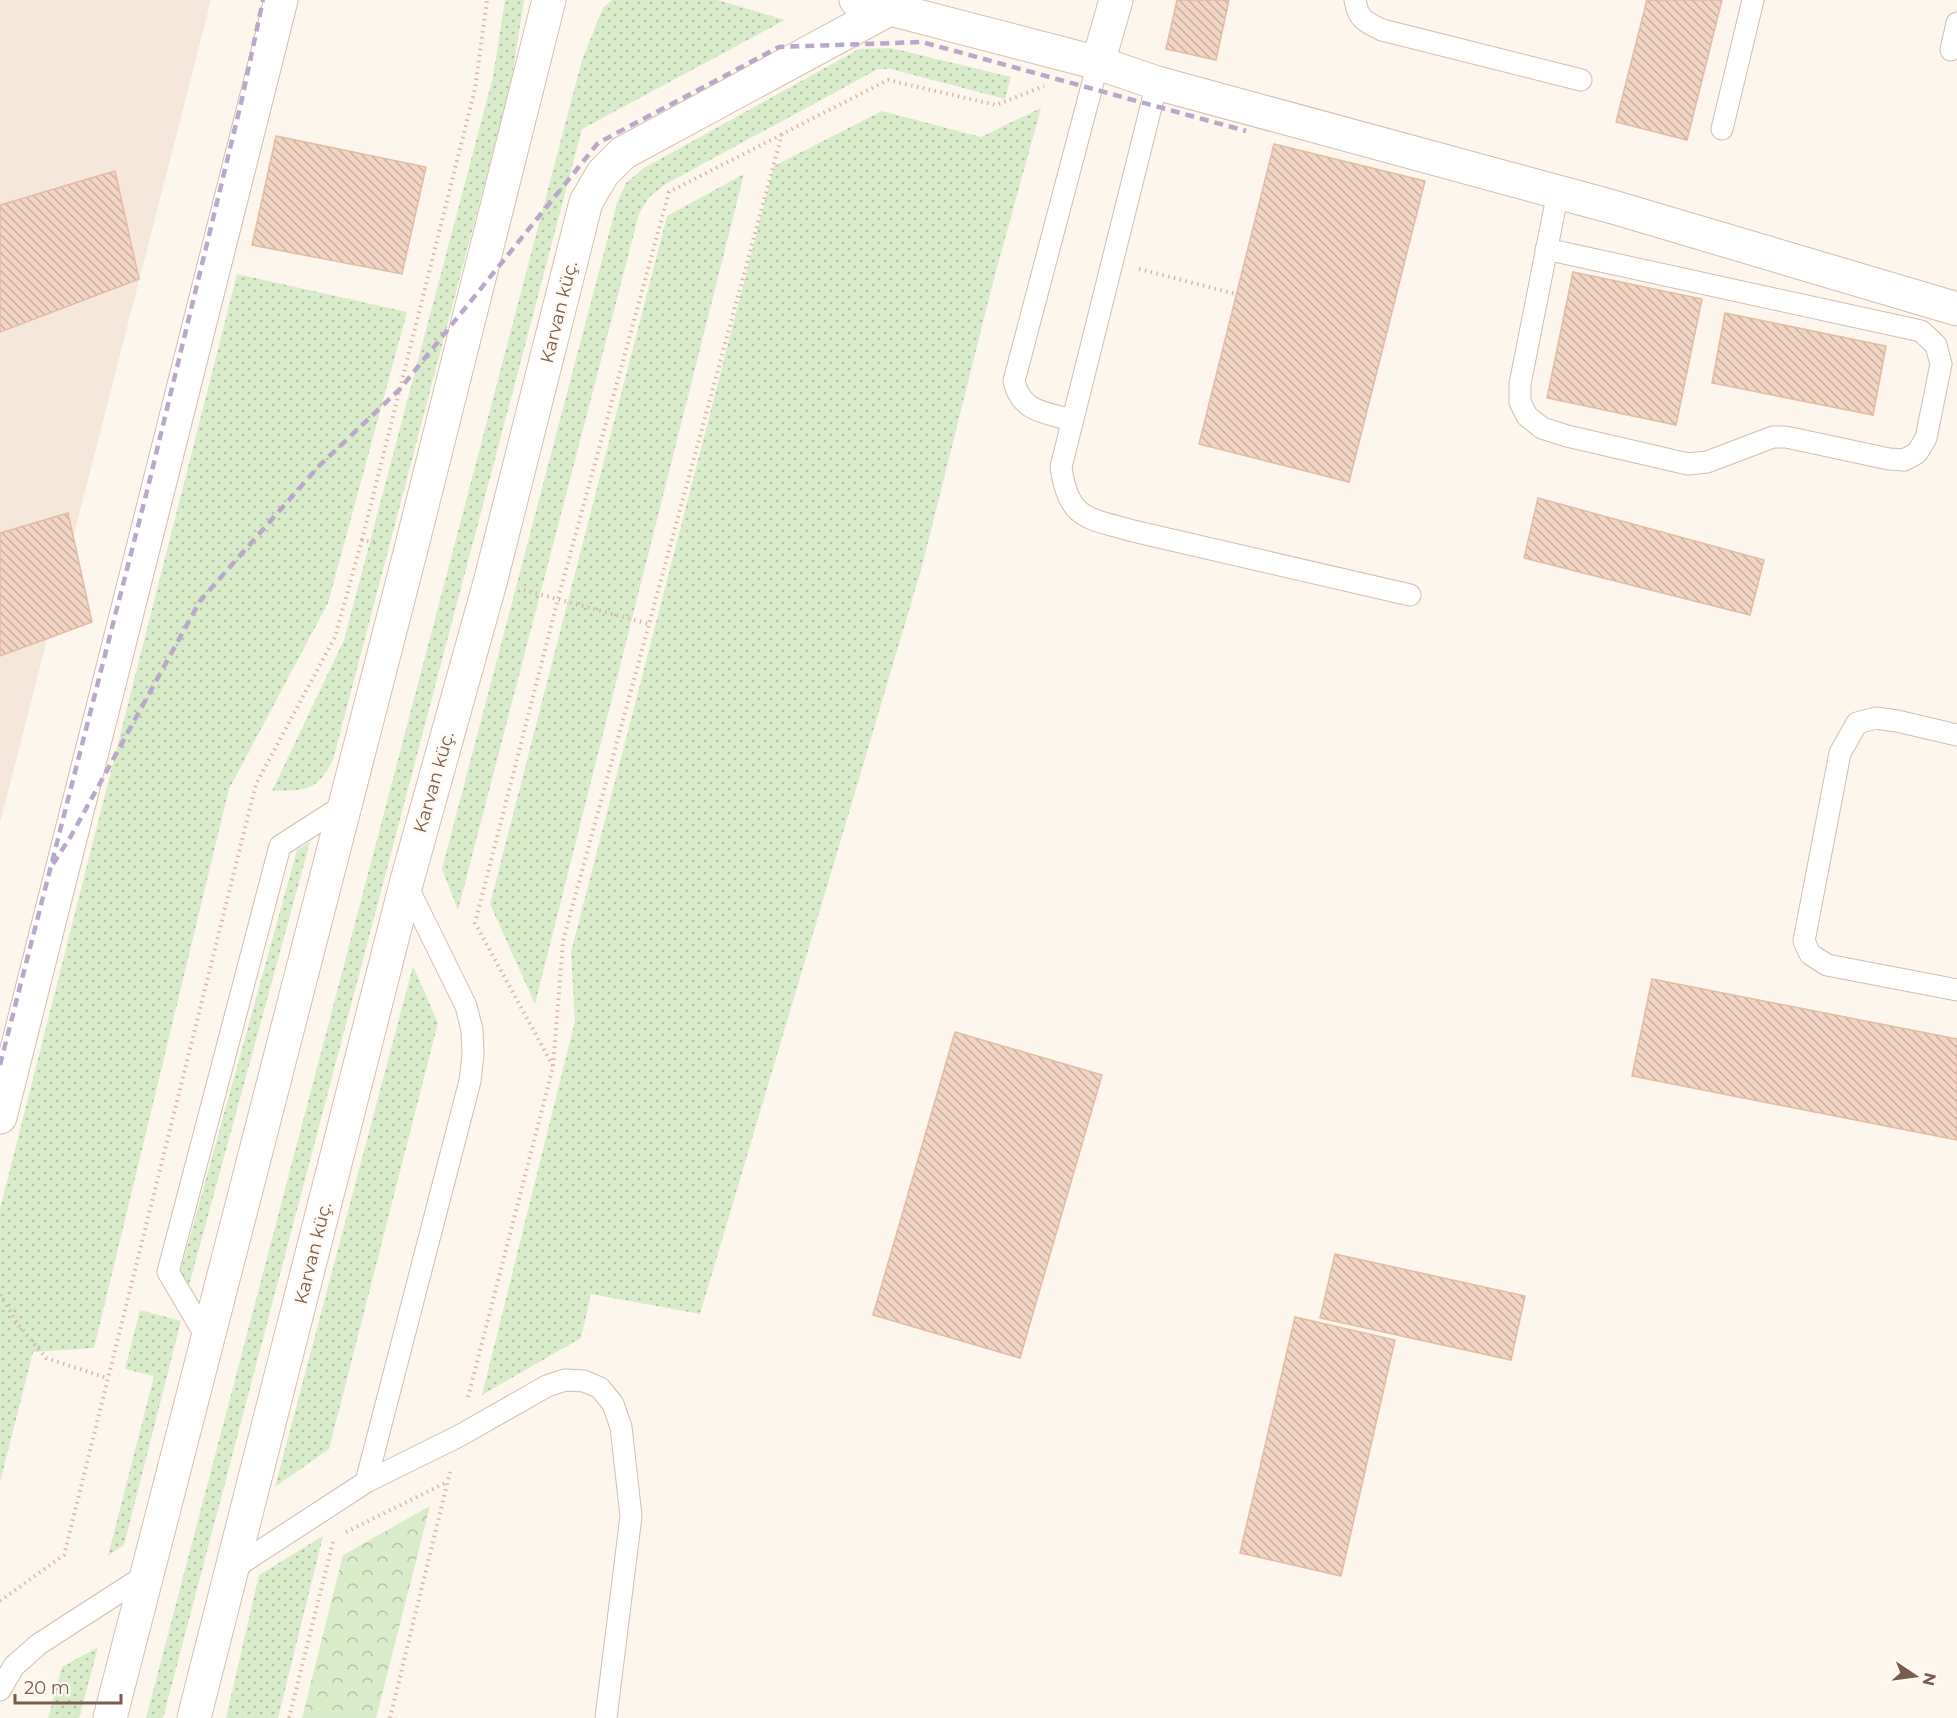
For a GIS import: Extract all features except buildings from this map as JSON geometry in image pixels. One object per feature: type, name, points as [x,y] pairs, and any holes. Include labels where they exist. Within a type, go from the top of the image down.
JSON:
[{"type":"street","points":[[0,1117],[281,0]]},
{"type":"street","points":[[110,1718],[410,553],[549,0]]},
{"type":"street","points":[[856,0],[1098,63],[1157,83],[1613,207],[1957,309]]},
{"type":"street","points":[[1098,63],[1116,0]]},
{"type":"street","name":"Karvan küç.","points":[[194,1718],[234,1568],[406,884],[491,579],[586,202],[603,173],[623,153],[891,8]]},
{"type":"lane","points":[[1355,0],[1358,14],[1368,24],[1382,30],[1581,80]]},
{"type":"lane","points":[[1722,129],[1754,0]]},
{"type":"lane","points":[[1950,50],[1957,23]]},
{"type":"lane","points":[[1071,420],[1027,406],[1017,394],[1014,381],[1098,63]]},
{"type":"lane","points":[[1157,83],[1061,467],[1063,485],[1073,508],[1089,518],[1133,531],[1410,595]]},
{"type":"lane","points":[[1546,249],[1921,331],[1936,345],[1941,364],[1926,438],[1917,453],[1904,460],[1889,459],[1786,437],[1773,437],[1707,462],[1688,464],[1542,428],[1527,416],[1520,402],[1520,384],[1546,249],[1558,192]]},
{"type":"lane","points":[[1957,735],[1876,718],[1857,723],[1840,753],[1804,941],[1810,954],[1827,965],[1957,990]]},
{"type":"lane","points":[[207,1338],[168,1272],[280,846],[344,805]]},
{"type":"lane","points":[[366,1482],[464,1104],[473,1055],[472,1030],[466,1006],[406,884]]},
{"type":"lane","points":[[234,1568],[366,1482],[459,1436],[548,1386],[565,1380],[584,1381],[600,1388],[613,1404],[621,1427],[631,1516],[606,1718]]},
{"type":"lane","points":[[0,1690],[14,1666],[39,1644],[149,1573]]},
{"type":"path","points":[[362,540],[475,89],[487,0]]},
{"type":"path","points":[[553,1067],[475,923],[558,599],[669,192],[888,80],[996,105],[1048,84]]},
{"type":"path","points":[[390,1718],[447,1482],[553,1067],[563,941],[782,134]]},
{"type":"path","points":[[1112,262],[1236,294]]},
{"type":"path","points":[[524,590],[649,624]]},
{"type":"path","points":[[0,1295],[17,1323],[46,1358],[107,1378]]},
{"type":"path","points":[[289,1718],[332,1539],[447,1482]]},
{"type":"shaded area","points":[[0,0],[211,0],[0,823]]},
{"type":"green space","points":[[505,0],[524,0],[511,83],[333,760],[315,784],[302,789],[272,791],[344,640],[493,77]]},
{"type":"green space","points":[[612,0],[718,0],[785,20],[582,129],[163,1718],[146,1718],[582,60],[603,8]]},
{"type":"green space","points":[[891,48],[1011,77],[1005,99],[891,69],[878,69],[666,184],[649,197],[639,214],[458,910],[442,869],[617,203],[626,183],[644,168],[859,49]]},
{"type":"green space","points":[[1041,108],[993,282],[921,570],[700,1314],[591,1294],[581,1338],[482,1395],[575,1021],[571,952],[774,166],[882,111],[981,137]]},
{"type":"green space","points":[[744,174],[535,1004],[490,904],[667,216]]},
{"type":"green space","points":[[237,274],[407,312],[328,603],[229,789],[94,1348],[33,1352],[0,1482],[0,1209]]},
{"type":"green space","points":[[310,842],[188,1289],[180,1273],[297,850]]},
{"type":"green space","points":[[413,966],[438,1023],[329,1449],[275,1487]]},
{"type":"green space","points":[[140,1310],[181,1321],[124,1545],[108,1556],[154,1376],[125,1369]]},
{"type":"green space","points":[[430,1506],[376,1718],[302,1718],[343,1555]]},
{"type":"green space","points":[[323,1536],[278,1718],[226,1718],[259,1575]]},
{"type":"green space","points":[[98,1647],[79,1718],[48,1718],[62,1667]]},
{"type":"railway","points":[[0,1065],[148,487],[242,99],[263,0]]},
{"type":"railway","points":[[53,864],[71,836],[200,601],[318,467],[400,389],[598,143],[779,47],[922,42],[1246,131]]}]
